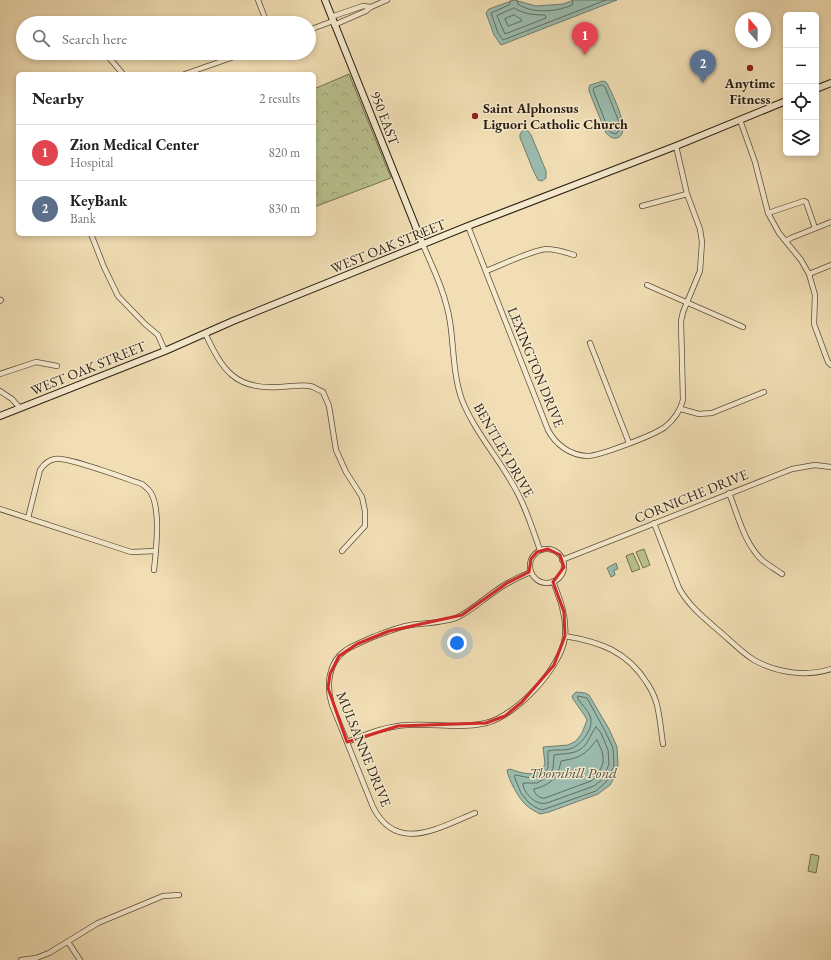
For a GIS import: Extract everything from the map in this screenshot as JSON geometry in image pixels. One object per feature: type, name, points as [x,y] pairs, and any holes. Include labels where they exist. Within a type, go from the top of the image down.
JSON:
[{"type":"main road","name":"950 EAST","points":[[325,0],[423,245]]},
{"type":"main road","points":[[819,88],[831,83]]},
{"type":"main road","name":"WEST OAK STREET","points":[[0,416],[468,226],[676,146],[783,102]]},
{"type":"street","points":[[258,0],[264,16]]},
{"type":"street","points":[[333,21],[364,6],[371,6],[387,0]]},
{"type":"street","points":[[316,27],[366,11],[371,6]]},
{"type":"street","points":[[111,60],[121,72]]},
{"type":"street","points":[[191,72],[225,60]]},
{"type":"street","points":[[740,120],[755,162],[768,213],[774,225],[801,260],[809,274],[815,295],[814,324],[828,362],[831,365]]},
{"type":"street","points":[[676,146],[687,194],[700,230],[702,242],[700,271],[681,320],[684,383],[681,409],[699,414],[712,413],[764,392]]},
{"type":"street","points":[[642,206],[687,194]]},
{"type":"street","points":[[768,213],[804,200],[815,228]]},
{"type":"street","points":[[786,241],[831,222]]},
{"type":"street","name":"LEXINGTON DRIVE","points":[[468,226],[544,421],[553,438],[559,445],[568,451],[588,456],[603,453],[664,428],[671,422],[681,409]]},
{"type":"street","points":[[92,236],[104,267],[118,296],[158,335],[165,350]]},
{"type":"street","name":"BENTLEY DRIVE","points":[[423,245],[444,293],[450,321],[456,370],[462,399],[475,426],[520,497],[540,550]]},
{"type":"street","points":[[486,271],[546,249],[574,255]]},
{"type":"street","points":[[809,274],[831,265]]},
{"type":"street","points":[[648,285],[743,327]]},
{"type":"street","points":[[205,333],[216,357],[228,374],[246,384],[271,388],[309,386],[323,392],[329,406],[336,450],[346,472],[362,497],[365,511],[365,526],[342,551]]},
{"type":"street","points":[[590,343],[629,443]]},
{"type":"street","points":[[0,374],[36,362],[57,366]]},
{"type":"street","points":[[0,391],[12,399],[20,408]]},
{"type":"street","points":[[28,518],[40,470],[43,465],[56,458],[142,484],[152,494],[154,502],[157,529],[154,570]]},
{"type":"street","name":"CORNICHE DRIVE","points":[[562,560],[792,469],[815,465],[831,467]]},
{"type":"street","points":[[729,493],[748,542],[754,552],[763,561],[782,574]]},
{"type":"street","points":[[0,509],[131,552],[156,551]]},
{"type":"street","points":[[654,523],[679,588],[684,596],[698,612],[745,653],[766,665],[788,672],[814,673],[831,669]]},
{"type":"street","points":[[540,550],[552,550],[560,555],[562,560],[564,567],[562,572],[560,576],[553,581],[547,583],[538,580],[531,572],[531,559],[540,550]]},
{"type":"street","name":"MULSANNE DRIVE","points":[[475,813],[426,833],[407,834],[386,825],[373,807],[332,705],[328,688],[330,674],[339,656],[357,644],[389,631],[410,625],[442,622],[462,615],[507,583],[531,572]]},
{"type":"street","points":[[347,742],[375,731],[398,726],[476,725],[495,720],[508,713],[522,702],[549,672],[558,658],[565,636],[564,612],[553,581]]},
{"type":"street","points":[[565,636],[583,639],[603,646],[620,654],[636,667],[650,688],[657,704],[663,744]]},
{"type":"street","points":[[22,960],[45,955],[98,923],[163,896],[179,895]]},
{"type":"street","points":[[68,942],[80,960]]},
{"type":"highlighted area","points":[[548,549],[560,555],[564,567],[553,582],[564,612],[565,636],[554,665],[522,702],[505,716],[486,723],[398,726],[347,742],[328,688],[330,674],[339,656],[357,644],[389,631],[462,615],[507,583],[529,572],[531,559],[537,552]]},
{"type":"green space","points":[[349,74],[391,178],[316,206],[316,88]]},
{"type":"green space","points":[[644,549],[650,565],[643,568],[636,552]]},
{"type":"green space","points":[[633,553],[640,569],[632,572],[626,556]]},
{"type":"green space","points":[[811,854],[819,856],[816,873],[808,871]]},
{"type":"water","points":[[514,0],[536,6],[563,4],[574,0],[617,0],[501,45],[494,35],[486,13],[489,9]]},
{"type":"water","points":[[603,81],[608,85],[620,113],[623,129],[621,135],[617,138],[612,138],[606,133],[589,91],[590,85]]},
{"type":"water","points":[[524,129],[531,135],[546,171],[546,178],[542,181],[538,180],[520,139],[520,134]]},
{"type":"water","points":[[616,563],[618,569],[614,570],[615,575],[611,577],[607,568]]},
{"type":"water","name":"Thornhill Pond","points":[[576,692],[589,695],[609,729],[617,747],[618,766],[610,785],[598,794],[540,814],[531,809],[517,794],[507,770],[510,769],[529,774],[538,772],[545,764],[543,747],[568,745],[576,741],[582,733],[587,720],[573,699],[572,696]]},
{"type":"place","name":"Zion Medical Center","points":[[585,55]]},
{"type":"place","name":"Anytime Fitness","points":[[750,68]]},
{"type":"place","name":"KeyBank","points":[[703,83]]},
{"type":"place","name":"Saint Alphonsus Liguori Catholic Church","points":[[475,116]]}]
